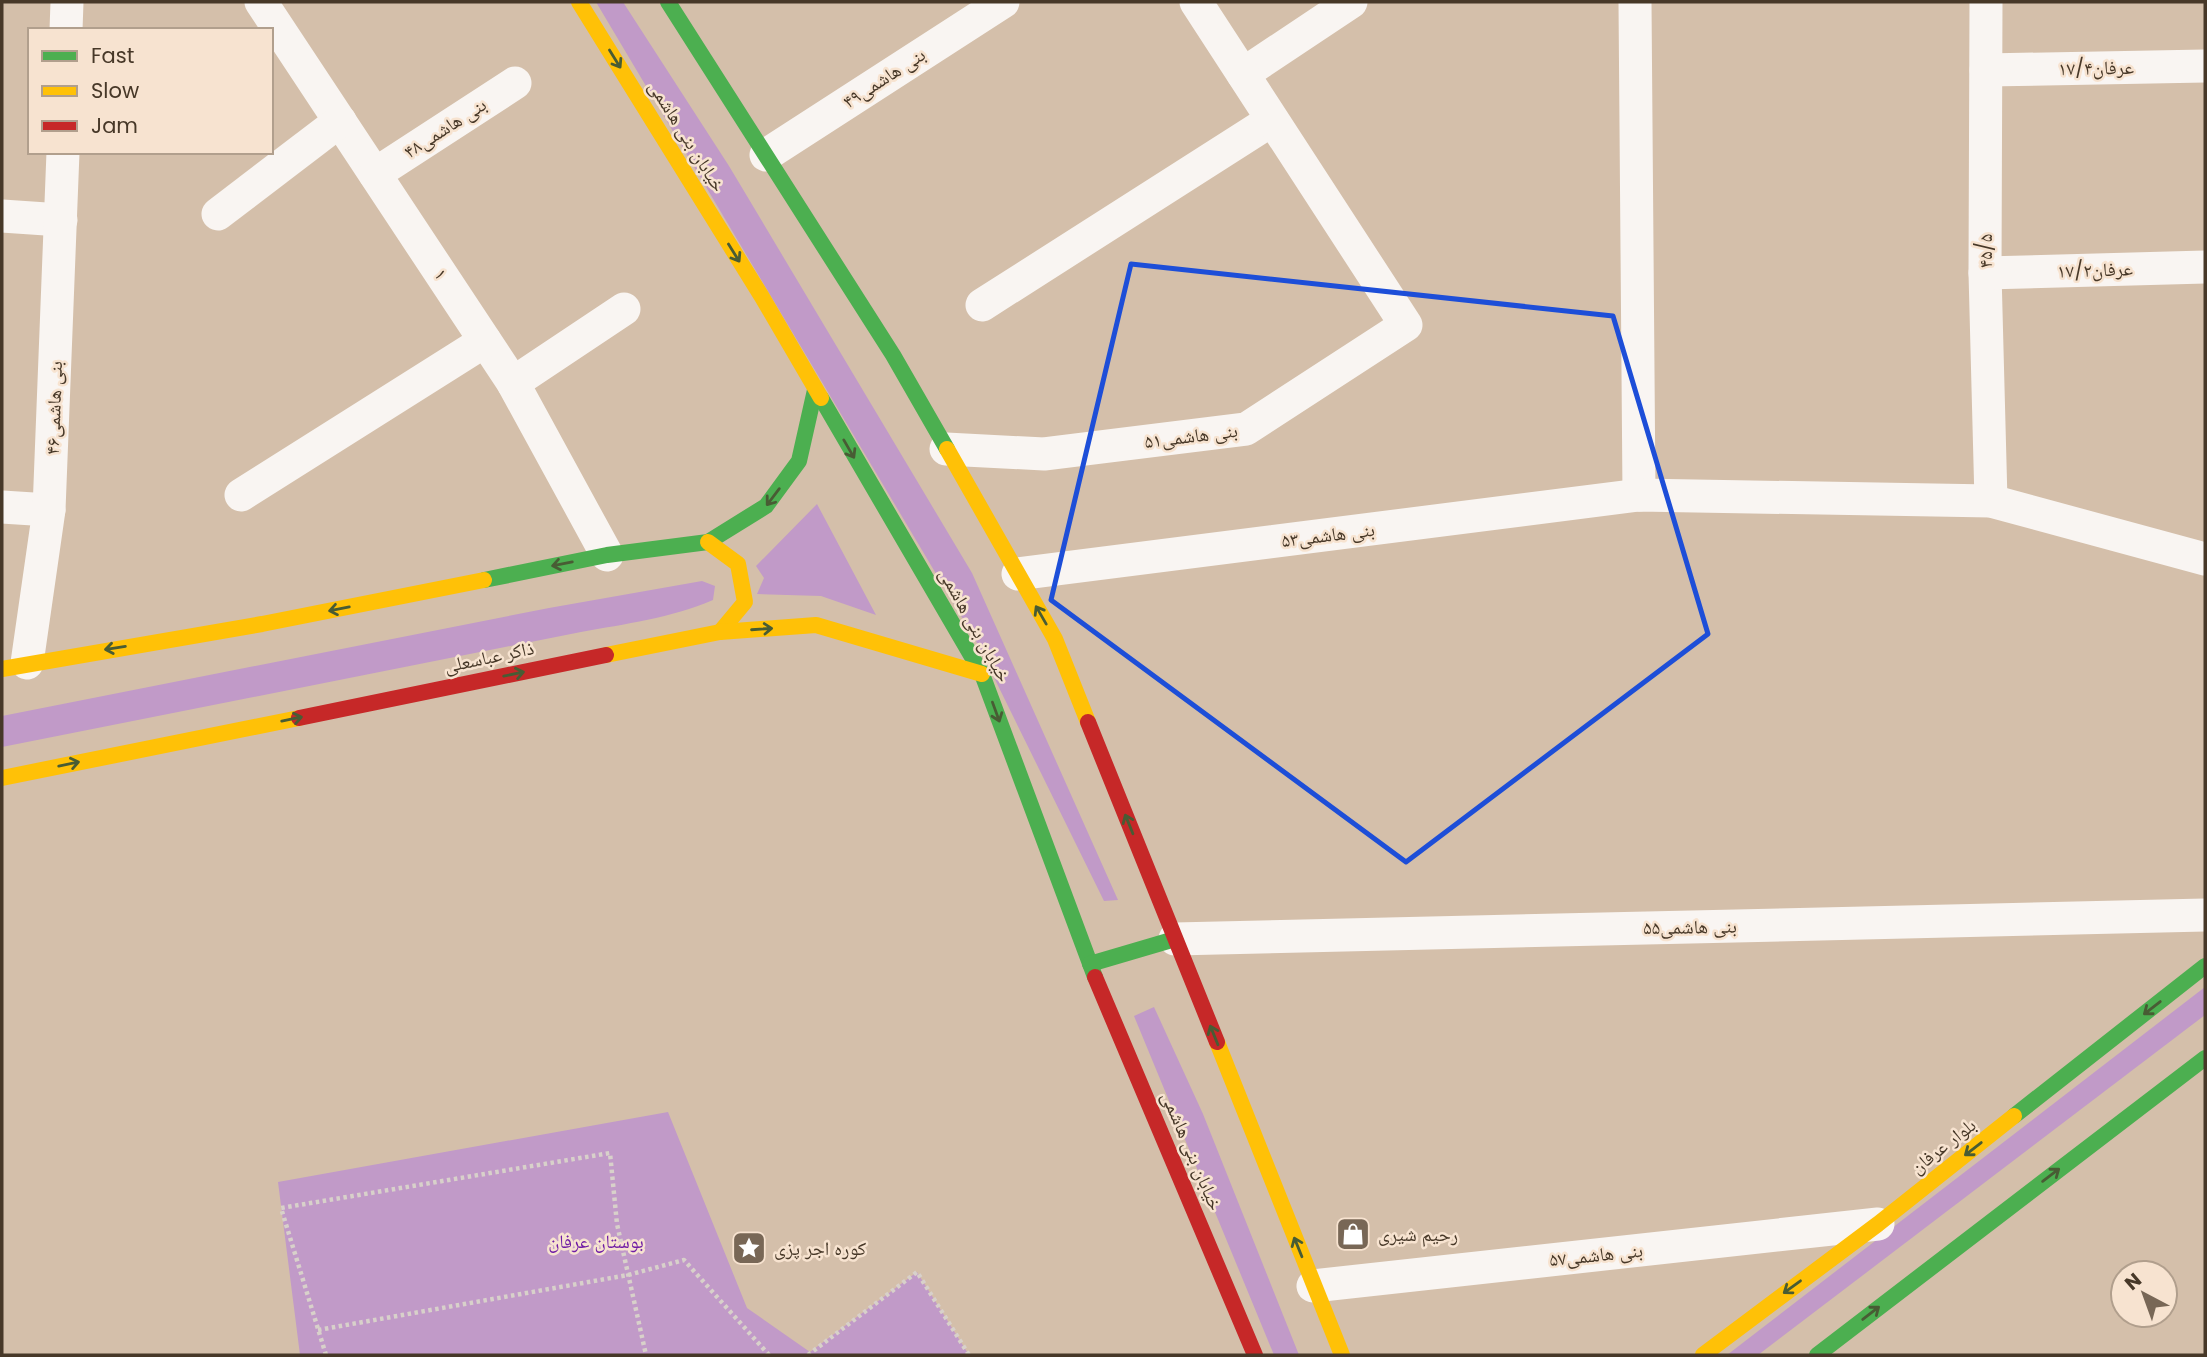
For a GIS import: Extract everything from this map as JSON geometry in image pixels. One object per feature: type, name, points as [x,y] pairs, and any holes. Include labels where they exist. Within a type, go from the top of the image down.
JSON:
[{"type":"main road","name":"خیابان بنی هاشمی","points":[[579,2],[762,297],[982,674],[1090,964],[1255,1355]]},
{"type":"main road","points":[[668,2],[894,355],[1055,639],[1342,1355]]},
{"type":"main road","points":[[14,666],[262,624],[607,555],[708,542],[766,506],[799,461],[815,390]]},
{"type":"main road","points":[[708,542],[738,564],[745,602],[720,632]]},
{"type":"main road","name":"ذاکر عباسعلی","points":[[2,778],[720,632],[816,625],[982,674]]},
{"type":"main road","points":[[1090,964],[1175,939]]},
{"type":"main road","name":"بلوار عرفان","points":[[1703,1355],[1878,1224],[2205,966]]},
{"type":"main road","points":[[1817,1355],[2205,1058]]},
{"type":"street","points":[[66,28],[67,2]]},
{"type":"street","name":"۱","points":[[261,2],[513,383],[607,555]]},
{"type":"street","name":"بنی هاشمی۴۹","points":[[766,155],[1003,2]]},
{"type":"street","points":[[982,305],[1272,120],[1196,2]]},
{"type":"street","points":[[1242,74],[1350,2]]},
{"type":"street","points":[[1635,2],[1639,495]]},
{"type":"street","name":"۴۵/۵","points":[[1986,2],[1984,274],[1991,501]]},
{"type":"street","name":"۱۷/۴عرفان","points":[[1986,70],[2205,66]]},
{"type":"street","name":"۴۸بنی هاشمی","points":[[375,174],[515,83]]},
{"type":"street","name":"بنی هاشمی۵۱","points":[[946,449],[1044,454],[1246,429],[1406,325],[1272,120]]},
{"type":"street","points":[[218,214],[340,121]]},
{"type":"street","name":"بنی هاشمی۴۶","points":[[14,666],[50,510],[63,154]]},
{"type":"street","points":[[2,216],[61,220]]},
{"type":"street","name":"۱۷/۲عرفان","points":[[1984,274],[2205,267]]},
{"type":"street","points":[[513,383],[624,309]]},
{"type":"street","points":[[241,495],[485,341]]},
{"type":"street","name":"بنی هاشمی۵۳","points":[[1018,574],[1639,495],[1991,501],[2205,559]]},
{"type":"street","points":[[2,507],[50,510]]},
{"type":"street","name":"بنی هاشمی۵۵","points":[[1175,939],[2205,915]]},
{"type":"street","name":"بنی هاشمی۵۷","points":[[1313,1286],[1878,1224]]},
{"type":"path","points":[[326,1355],[281,1208],[610,1153],[617,1224],[646,1355]]},
{"type":"path","points":[[318,1330],[628,1275],[684,1261],[769,1355]]},
{"type":"path","points":[[808,1355],[917,1272],[970,1355]]},
{"type":"highlighted area","points":[[1131,264],[1613,316],[1708,634],[1406,862],[1051,600]]},
{"type":"green space","points":[[596,2],[623,2],[729,166],[972,573],[1118,900],[1104,901],[976,641]]},
{"type":"green space","points":[[817,504],[876,615],[821,596],[757,594],[764,578],[756,566]]},
{"type":"green space","points":[[702,581],[715,586],[713,600],[664,616],[2,747],[2,716],[549,608]]},
{"type":"green space","points":[[2205,987],[2205,1015],[1758,1355],[1727,1355]]},
{"type":"green space","points":[[1154,1007],[1203,1114],[1299,1355],[1274,1355],[1134,1016]]},
{"type":"green space","name":"بوستان عرفان","points":[[668,1112],[747,1308],[810,1352],[917,1272],[969,1355],[300,1355],[278,1182]]},
{"type":"traffic: fast","points":[[668,2],[893,355],[947,449]]},
{"type":"traffic: fast","points":[[484,580],[607,555],[708,542],[766,506],[799,461],[815,390]]},
{"type":"traffic: fast","points":[[821,398],[982,674],[1095,977]]},
{"type":"traffic: fast","points":[[1090,964],[1175,939]]},
{"type":"traffic: fast","points":[[2014,1116],[2205,966]]},
{"type":"traffic: fast","points":[[1817,1355],[2205,1058]]},
{"type":"traffic: slow","points":[[579,2],[762,297],[821,398]]},
{"type":"traffic: slow","points":[[947,449],[1055,639],[1088,722]]},
{"type":"traffic: slow","points":[[708,542],[738,564],[745,602],[720,632]]},
{"type":"traffic: slow","points":[[2,669],[262,624],[484,580]]},
{"type":"traffic: slow","points":[[606,655],[720,632],[816,625],[982,674]]},
{"type":"traffic: slow","points":[[2,778],[299,718]]},
{"type":"traffic: slow","points":[[1217,1042],[1342,1355]]},
{"type":"traffic: slow","points":[[1703,1355],[1878,1224],[2014,1116]]},
{"type":"traffic: jam","points":[[299,718],[606,655]]},
{"type":"traffic: jam","points":[[1088,722],[1217,1042]]},
{"type":"traffic: jam","points":[[1095,977],[1255,1355]]},
{"type":"place","name":"رحیم شیری","points":[[1353,1234]]},
{"type":"place","name":"کوره اجر پزی","points":[[749,1248]]}]
